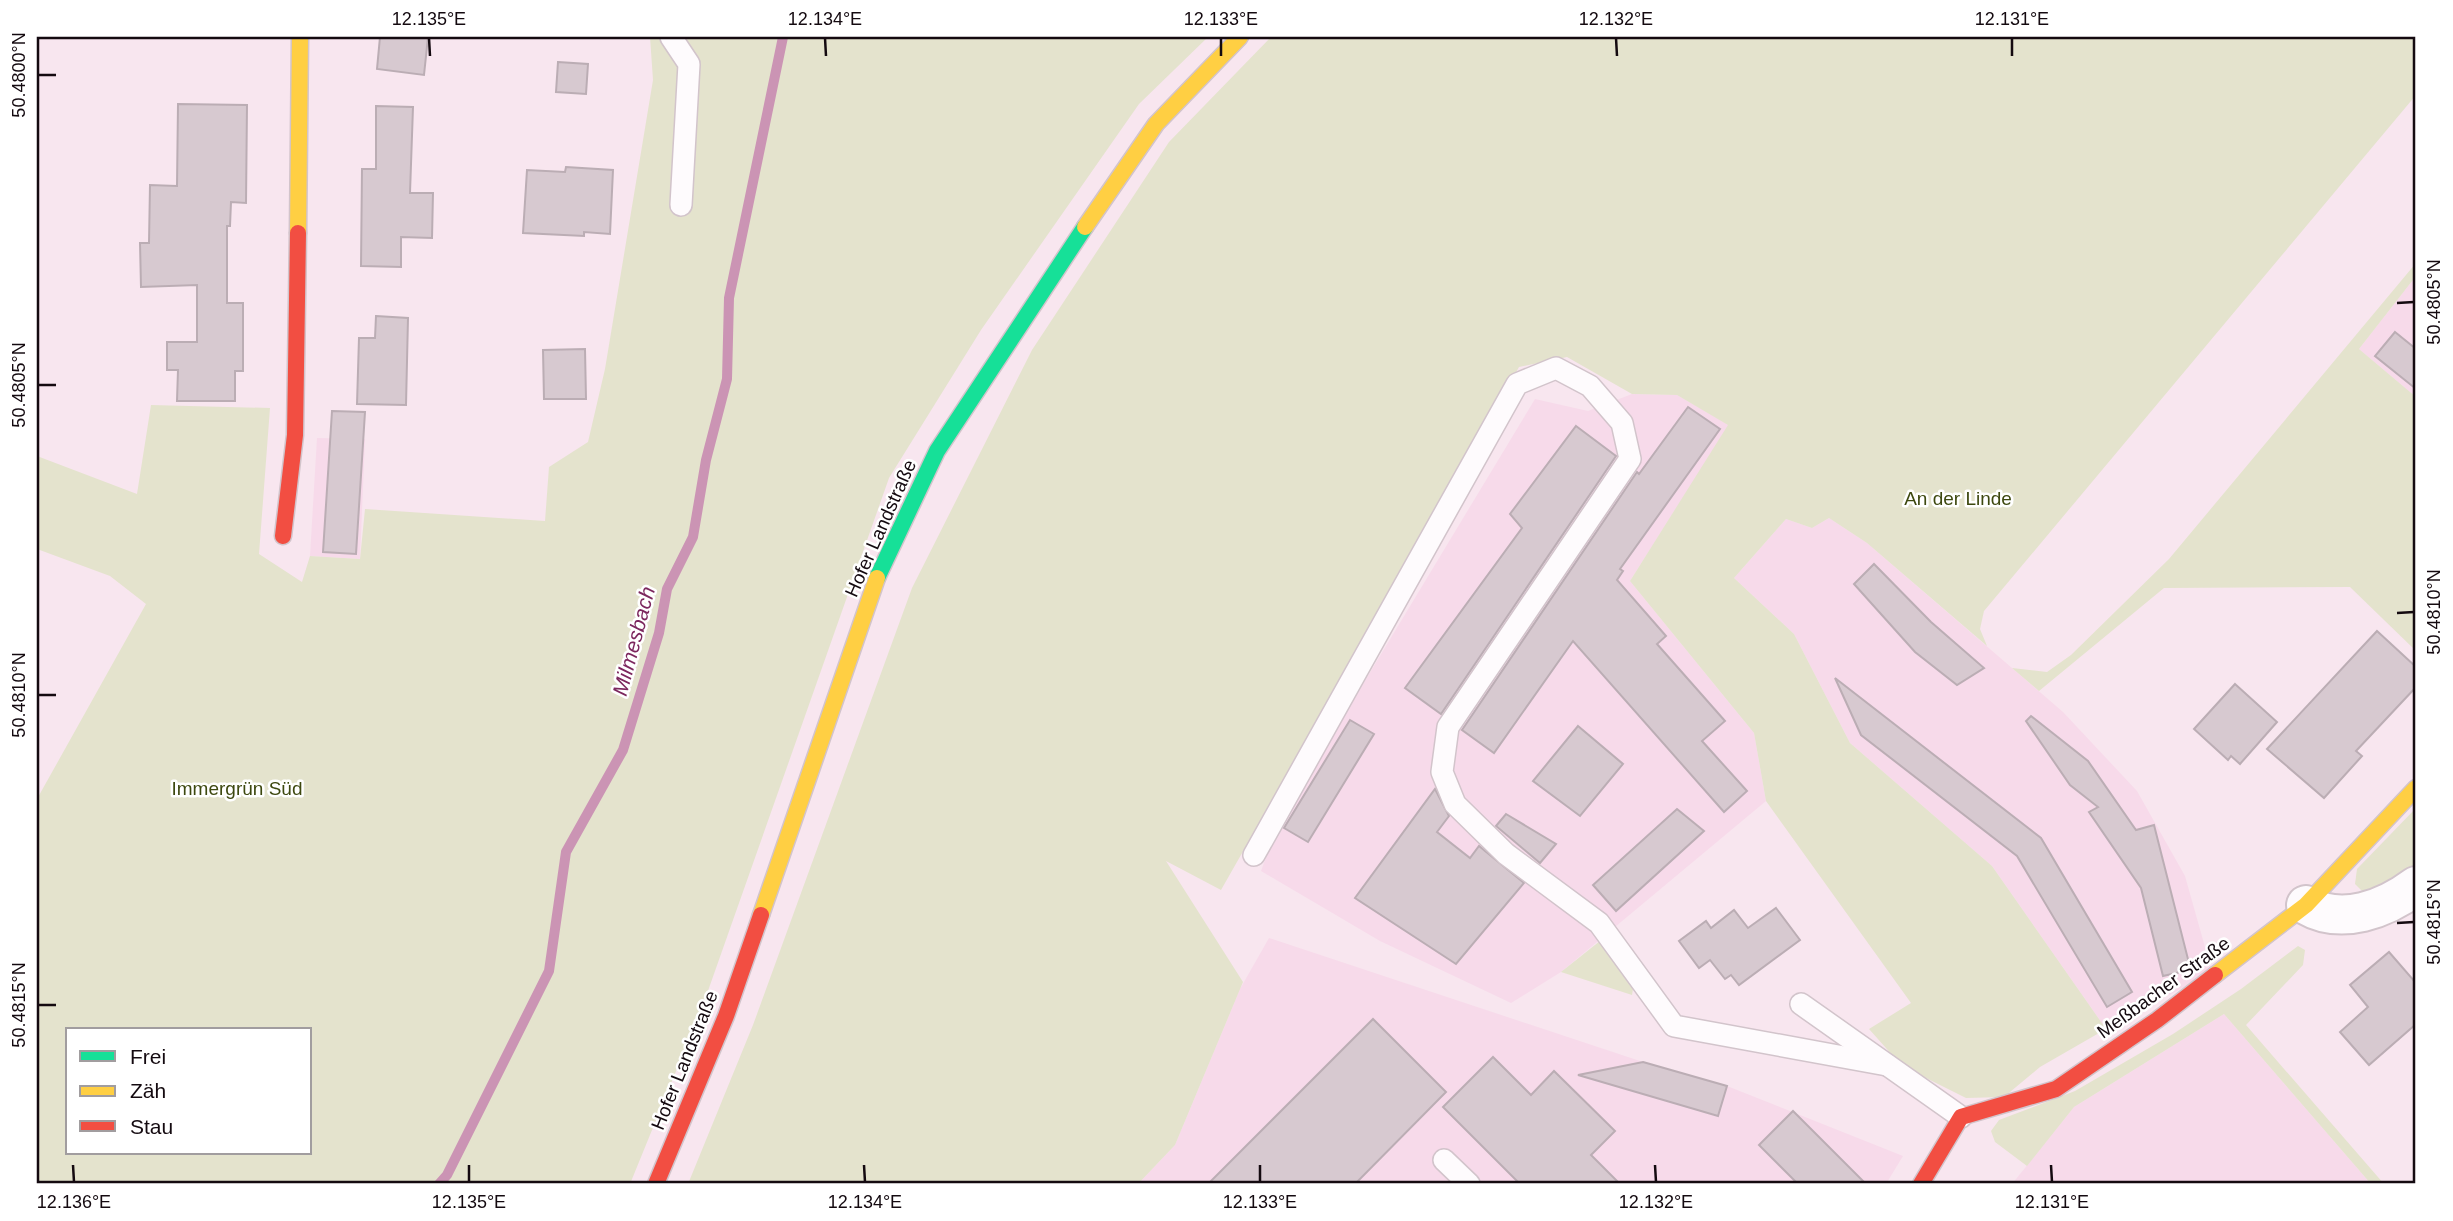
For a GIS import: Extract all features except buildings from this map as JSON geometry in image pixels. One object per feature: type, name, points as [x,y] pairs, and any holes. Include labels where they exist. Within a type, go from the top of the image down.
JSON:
[{"type":"main road","points":[[283,536],[295,435],[300,37]]},
{"type":"main road","name":"Hofer Landstraße","points":[[656,1184],[726,1016],[880,570],[937,451],[1009,338],[1156,124],[1240,37]]},
{"type":"main road","name":"Meßbacher Straße","points":[[1961,1117],[2056,1089],[2157,1020],[2306,905],[2416,788]]},
{"type":"main road","points":[[1921,1184],[1961,1117]]},
{"type":"street","points":[[2306,905],[2323,915],[2347,916],[2397,900],[2416,886]]},
{"type":"lane","points":[[671,37],[689,64],[681,205]]},
{"type":"lane","points":[[1254,855],[1517,384],[1556,368],[1590,386],[1622,423],[1630,459],[1448,727],[1442,772],[1455,804],[1506,854],[1599,923],[1674,1026],[1887,1065]]},
{"type":"lane","points":[[1801,1004],[1961,1117]]},
{"type":"lane","points":[[1444,1160],[1469,1184]]},
{"type":"shaded area","points":[[2416,276],[2416,397],[2359,349]]},
{"type":"shaded area","points":[[1632,394],[1677,395],[1729,425],[1630,581],[1754,733],[1766,801],[1561,972],[1511,1003],[1380,941],[1261,871],[1278,825],[1535,399],[1588,411]]},
{"type":"shaded area","points":[[317,438],[365,439],[360,559],[310,556]]},
{"type":"shaded area","points":[[1829,518],[1867,543],[2063,712],[2137,791],[2185,876],[2212,972],[2106,1029],[1992,866],[1850,743],[1794,634],[1734,578],[1786,519],[1812,528]]},
{"type":"shaded area","points":[[1269,938],[1643,1062],[1727,1086],[1903,1156],[1886,1184],[1138,1184],[1175,1145],[1240,989]]},
{"type":"shaded area","points":[[2224,1014],[2371,1184],[2012,1184],[2074,1107]]},
{"type":"green space","name":"Immergrün Süd","points":[[650,37],[1208,37],[1139,104],[981,330],[889,478],[703,1005],[630,1184],[37,1184],[37,799],[146,604],[110,576],[37,549],[37,456],[137,494],[151,405],[270,408],[259,554],[302,582],[310,556],[360,559],[365,509],[545,521],[549,467],[588,442],[605,369],[653,80]]},
{"type":"green space","name":"An der Linde","points":[[1271,37],[2416,37],[2416,95],[1984,611],[1980,629],[1987,646],[1867,543],[1829,518],[1812,528],[1786,519],[1734,578],[1794,634],[1850,743],[1992,866],[2106,1029],[2040,1067],[2004,1097],[1966,1098],[1902,1066],[1869,1029],[1911,1003],[1766,801],[1754,733],[1630,581],[1728,425],[1677,395],[1632,394],[1567,357],[1519,367],[1221,890],[1166,861],[1243,982],[1175,1145],[1138,1184],[688,1184],[753,1025],[912,588],[1032,350],[1169,142]]},
{"type":"green space","points":[[2416,263],[2416,276],[2359,349],[2416,397],[2416,651],[2350,587],[2164,588],[2039,691],[2012,668],[2047,672],[2071,655],[2169,559]]},
{"type":"green space","points":[[2416,808],[2416,868],[2377,891],[2363,892],[2355,884],[2357,869]]},
{"type":"green space","points":[[1600,941],[1633,989],[1632,995],[1561,972]]},
{"type":"green space","points":[[2298,946],[2305,950],[2303,965],[2246,1025],[2384,1184],[2371,1184],[2224,1014],[2074,1107],[2027,1166],[1995,1142],[1991,1131],[1999,1120],[2075,1091],[2173,1034],[2241,989]]},
{"type":"waterway","name":"Milmesbach","points":[[439,1184],[447,1175],[549,971],[566,852],[623,750],[659,633],[667,589],[693,537],[706,460],[727,379],[729,298],[783,37]]},
{"type":"traffic: fast","points":[[877,578],[937,451],[1085,227]]},
{"type":"traffic: slow","points":[[298,233],[300,37]]},
{"type":"traffic: slow","points":[[1085,227],[1156,124],[1240,37]]},
{"type":"traffic: slow","points":[[761,915],[877,578]]},
{"type":"traffic: slow","points":[[2215,975],[2306,905],[2416,788]]},
{"type":"traffic: jam","points":[[283,536],[295,435],[298,233]]},
{"type":"traffic: jam","points":[[656,1184],[726,1016],[761,915]]},
{"type":"traffic: jam","points":[[1921,1184],[1961,1117],[2056,1089],[2157,1020],[2215,975]]}]
